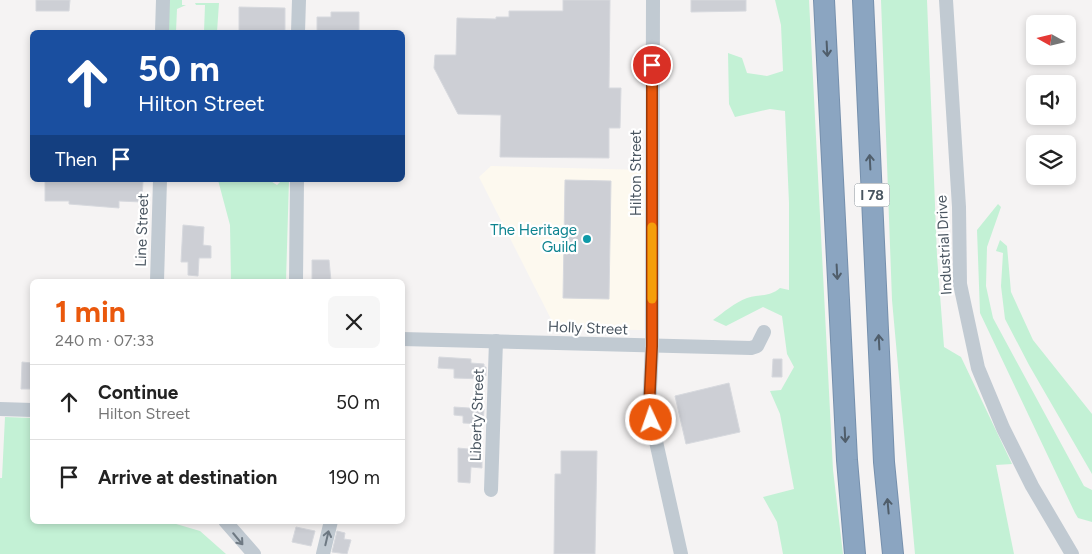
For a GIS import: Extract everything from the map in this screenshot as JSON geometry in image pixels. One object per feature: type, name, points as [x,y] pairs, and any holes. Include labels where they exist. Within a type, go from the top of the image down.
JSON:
[{"type":"highway","name":"I 78","points":[[824,0],[846,460],[855,554]]},
{"type":"highway","name":"I 78","points":[[863,0],[884,462],[893,554]]},
{"type":"street","points":[[162,30],[163,0]]},
{"type":"street","points":[[298,30],[299,0]]},
{"type":"street","name":"Hilton Street","points":[[653,0],[652,346],[649,410],[680,554]]},
{"type":"street","name":"Industrial Drive","points":[[946,0],[959,207],[960,284],[978,368],[1003,428],[1032,486],[1072,554]]},
{"type":"street","name":"Line Street","points":[[157,279],[160,182]]},
{"type":"street","points":[[296,279],[297,182]]},
{"type":"street","name":"Holly Street","points":[[405,339],[751,348],[757,346],[764,332]]},
{"type":"street","name":"Liberty Street","points":[[490,490],[496,341]]},
{"type":"street","points":[[0,410],[30,410]]},
{"type":"street","points":[[228,524],[254,554]]},
{"type":"street","points":[[323,554],[330,524]]},
{"type":"shaded area","points":[[491,166],[645,170],[644,330],[556,329],[479,177]]},
{"type":"green space","points":[[169,0],[182,0],[182,5],[186,5],[177,9],[176,30],[168,30]]},
{"type":"green space","points":[[775,0],[809,0],[833,470],[843,554],[783,554],[777,522],[763,497],[794,489],[780,414],[770,391],[781,390],[794,367],[787,354],[782,316],[763,307],[726,326],[713,320],[733,305],[747,298],[769,294],[780,288],[789,290],[789,203],[785,111],[770,109],[735,117],[729,104],[728,53],[742,58],[747,73],[767,76],[783,71],[781,25]]},
{"type":"green space","points":[[881,0],[927,0],[937,256],[944,347],[961,357],[1012,464],[996,465],[1014,554],[915,554],[892,300]]},
{"type":"green space","points":[[195,3],[219,3],[217,30],[204,30],[205,5],[196,5]]},
{"type":"green space","points":[[219,182],[272,182],[277,185],[280,182],[289,182],[286,279],[231,279],[230,225]]},
{"type":"green space","points":[[998,204],[1001,207],[987,247],[986,286],[993,318],[1084,486],[1092,490],[1092,522],[1078,518],[1075,513],[980,313],[977,230]]},
{"type":"green space","points":[[1000,240],[1007,246],[1011,292],[1033,340],[1092,414],[1092,474],[1029,365],[1005,319],[1001,286],[1003,253],[996,251]]},
{"type":"green space","points":[[5,417],[30,418],[30,524],[176,524],[200,531],[226,554],[0,554],[0,478],[2,478]]},
{"type":"building","points":[[36,0],[70,0],[69,11],[36,11]]},
{"type":"building","points":[[563,0],[610,0],[609,88],[621,88],[620,128],[609,128],[609,158],[500,157],[501,115],[458,114],[434,68],[435,55],[456,55],[457,18],[496,19],[496,17],[509,17],[509,11],[563,11]]},
{"type":"building","points":[[691,0],[746,0],[746,11],[691,12]]},
{"type":"building","points":[[239,7],[285,8],[285,30],[239,30]]},
{"type":"building","points":[[331,12],[359,12],[359,30],[317,30],[317,17],[331,17]]},
{"type":"building","name":"The Heritage Guild","points":[[565,180],[611,181],[609,299],[563,298]]},
{"type":"building","points":[[45,182],[143,182],[142,202],[119,201],[119,208],[69,204],[69,201],[45,201]]},
{"type":"building","points":[[183,225],[204,227],[203,245],[211,246],[211,258],[199,258],[198,276],[188,275],[188,262],[181,262]]},
{"type":"building","points":[[312,260],[329,260],[331,279],[312,279]]},
{"type":"building","points":[[439,357],[471,359],[471,363],[484,364],[486,376],[484,376],[484,379],[454,378],[454,369],[438,368]]},
{"type":"building","points":[[773,359],[782,359],[782,377],[772,377]]},
{"type":"building","points":[[22,362],[30,363],[30,389],[21,389]]},
{"type":"building","points":[[729,383],[740,432],[686,444],[675,396]]},
{"type":"building","points":[[454,407],[484,409],[483,424],[463,423],[463,416],[454,415]]},
{"type":"building","points":[[458,448],[468,449],[468,453],[482,453],[482,468],[471,467],[470,483],[458,482]]},
{"type":"building","points":[[561,451],[597,451],[595,554],[554,554],[555,474],[561,474]]},
{"type":"building","points":[[296,527],[315,531],[311,546],[292,542]]},
{"type":"building","points":[[337,531],[345,533],[344,539],[351,540],[347,554],[332,552]]},
{"type":"slow traffic","points":[[652,227],[652,299]]},
{"type":"place","name":"The Heritage Guild","points":[[587,239]]},
{"type":"route","points":[[651,420],[649,410],[652,346],[652,65]]}]
